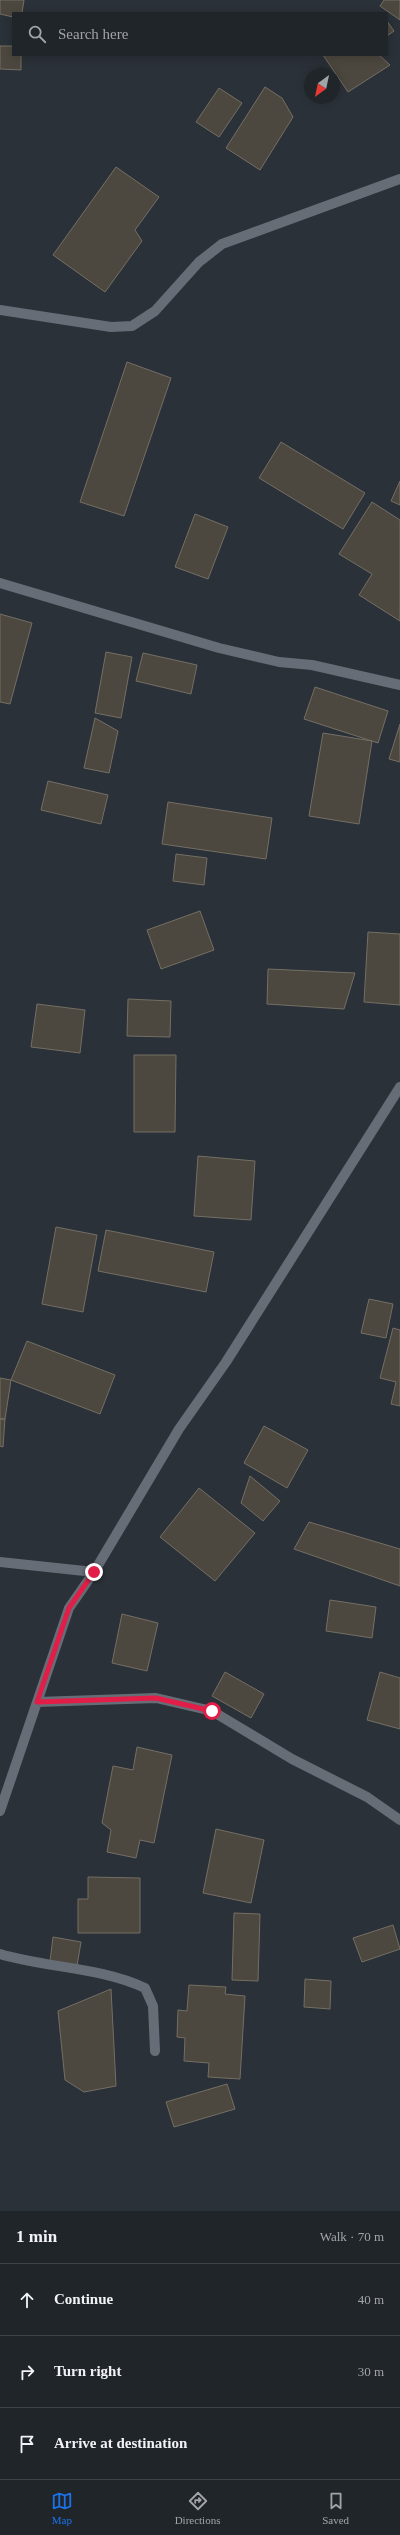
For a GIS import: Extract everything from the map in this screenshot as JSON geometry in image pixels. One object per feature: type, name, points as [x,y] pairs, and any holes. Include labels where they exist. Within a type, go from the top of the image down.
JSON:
[{"type":"street","points":[[0,310],[111,327],[132,326],[155,311],[199,262],[222,244],[400,179]]},
{"type":"street","points":[[0,583],[219,648],[279,662],[312,665],[400,685]]},
{"type":"street","points":[[0,1811],[69,1608],[94,1572],[179,1429],[226,1362],[400,1086]]},
{"type":"street","points":[[0,1562],[94,1572]]},
{"type":"street","points":[[37,1702],[156,1698],[212,1711],[292,1759],[367,1797],[400,1820]]},
{"type":"street","points":[[0,1954],[18,1959],[125,1979],[145,1988],[153,2006],[155,2051]]},
{"type":"building","points":[[0,0],[24,0],[22,12],[12,12],[12,17],[0,14]]},
{"type":"building","points":[[384,0],[400,0],[400,20],[380,6]]},
{"type":"building","points":[[388,22],[394,31],[388,35]]},
{"type":"building","points":[[0,46],[12,46],[12,56],[21,56],[21,70],[0,69]]},
{"type":"building","points":[[324,56],[380,56],[390,65],[348,92],[340,80],[340,68],[332,68]]},
{"type":"building","points":[[265,87],[282,98],[293,117],[260,170],[226,148]]},
{"type":"building","points":[[219,88],[242,103],[219,137],[196,122]]},
{"type":"building","points":[[116,167],[159,197],[135,230],[142,241],[105,292],[53,255]]},
{"type":"building","points":[[127,362],[171,378],[124,516],[80,502]]},
{"type":"building","points":[[281,442],[365,493],[343,529],[259,478]]},
{"type":"building","points":[[400,481],[400,505],[391,501]]},
{"type":"building","points":[[372,502],[400,520],[400,621],[359,595],[372,574],[339,554]]},
{"type":"building","points":[[195,514],[228,527],[208,579],[175,567]]},
{"type":"building","points":[[0,614],[32,623],[10,704],[0,702]]},
{"type":"building","points":[[106,652],[132,657],[121,718],[95,713]]},
{"type":"building","points":[[143,653],[197,665],[191,694],[136,681]]},
{"type":"building","points":[[315,687],[388,711],[378,743],[304,719]]},
{"type":"building","points":[[95,718],[118,731],[109,773],[84,768]]},
{"type":"building","points":[[400,724],[400,762],[389,759]]},
{"type":"building","points":[[323,733],[372,741],[359,824],[309,816]]},
{"type":"building","points":[[48,781],[108,795],[101,824],[41,810]]},
{"type":"building","points":[[168,802],[272,818],[266,859],[162,844]]},
{"type":"building","points":[[176,854],[207,858],[204,885],[173,881]]},
{"type":"building","points":[[200,911],[214,950],[161,969],[147,930]]},
{"type":"building","points":[[368,932],[400,934],[400,1005],[364,1002]]},
{"type":"building","points":[[268,969],[355,973],[344,1009],[267,1004]]},
{"type":"building","points":[[128,999],[171,1001],[170,1037],[127,1036]]},
{"type":"building","points":[[37,1004],[85,1010],[80,1053],[31,1047]]},
{"type":"building","points":[[134,1055],[176,1055],[175,1132],[134,1132]]},
{"type":"building","points":[[198,1156],[255,1161],[251,1220],[194,1216]]},
{"type":"building","points":[[56,1227],[97,1235],[83,1312],[42,1304]]},
{"type":"building","points":[[106,1230],[214,1252],[206,1292],[98,1271]]},
{"type":"building","points":[[369,1299],[393,1304],[386,1338],[361,1333]]},
{"type":"building","points":[[393,1328],[400,1330],[400,1406],[391,1404],[396,1382],[380,1378]]},
{"type":"building","points":[[27,1341],[115,1375],[100,1414],[11,1380]]},
{"type":"building","points":[[0,1378],[11,1380],[5,1419],[0,1419]]},
{"type":"building","points":[[0,1419],[5,1419],[3,1447],[0,1446]]},
{"type":"building","points":[[264,1426],[308,1450],[287,1488],[244,1463]]},
{"type":"building","points":[[250,1476],[280,1501],[263,1521],[241,1503]]},
{"type":"building","points":[[199,1488],[255,1533],[215,1581],[160,1537]]},
{"type":"building","points":[[309,1522],[400,1549],[400,1586],[294,1549]]},
{"type":"building","points":[[330,1600],[376,1607],[372,1638],[326,1631]]},
{"type":"building","points":[[122,1614],[158,1623],[147,1671],[112,1663]]},
{"type":"building","points":[[225,1672],[264,1694],[251,1718],[212,1696]]},
{"type":"building","points":[[380,1672],[400,1678],[400,1729],[367,1720]]},
{"type":"building","points":[[137,1747],[172,1755],[154,1843],[140,1840],[136,1858],[107,1852],[111,1830],[102,1823],[113,1766],[133,1770]]},
{"type":"building","points":[[216,1829],[264,1840],[251,1903],[203,1893]]},
{"type":"building","points":[[88,1877],[140,1878],[140,1933],[78,1933],[78,1899],[88,1899]]},
{"type":"building","points":[[234,1913],[260,1914],[258,1981],[232,1980]]},
{"type":"building","points":[[393,1925],[400,1949],[362,1962],[353,1938]]},
{"type":"building","points":[[53,1937],[81,1942],[77,1966],[50,1961]]},
{"type":"building","points":[[305,1979],[331,1981],[330,2009],[304,2007]]},
{"type":"building","points":[[189,1985],[226,1987],[225,1994],[245,1996],[240,2079],[208,2077],[209,2063],[184,2061],[185,2038],[177,2037],[178,2010],[187,2011]]},
{"type":"building","points":[[111,1989],[116,2086],[84,2092],[65,2080],[58,2011]]},
{"type":"building","points":[[227,2084],[235,2109],[174,2127],[166,2102]]},
{"type":"route","points":[[94,1572],[69,1608],[37,1702],[156,1698],[212,1711]]}]
